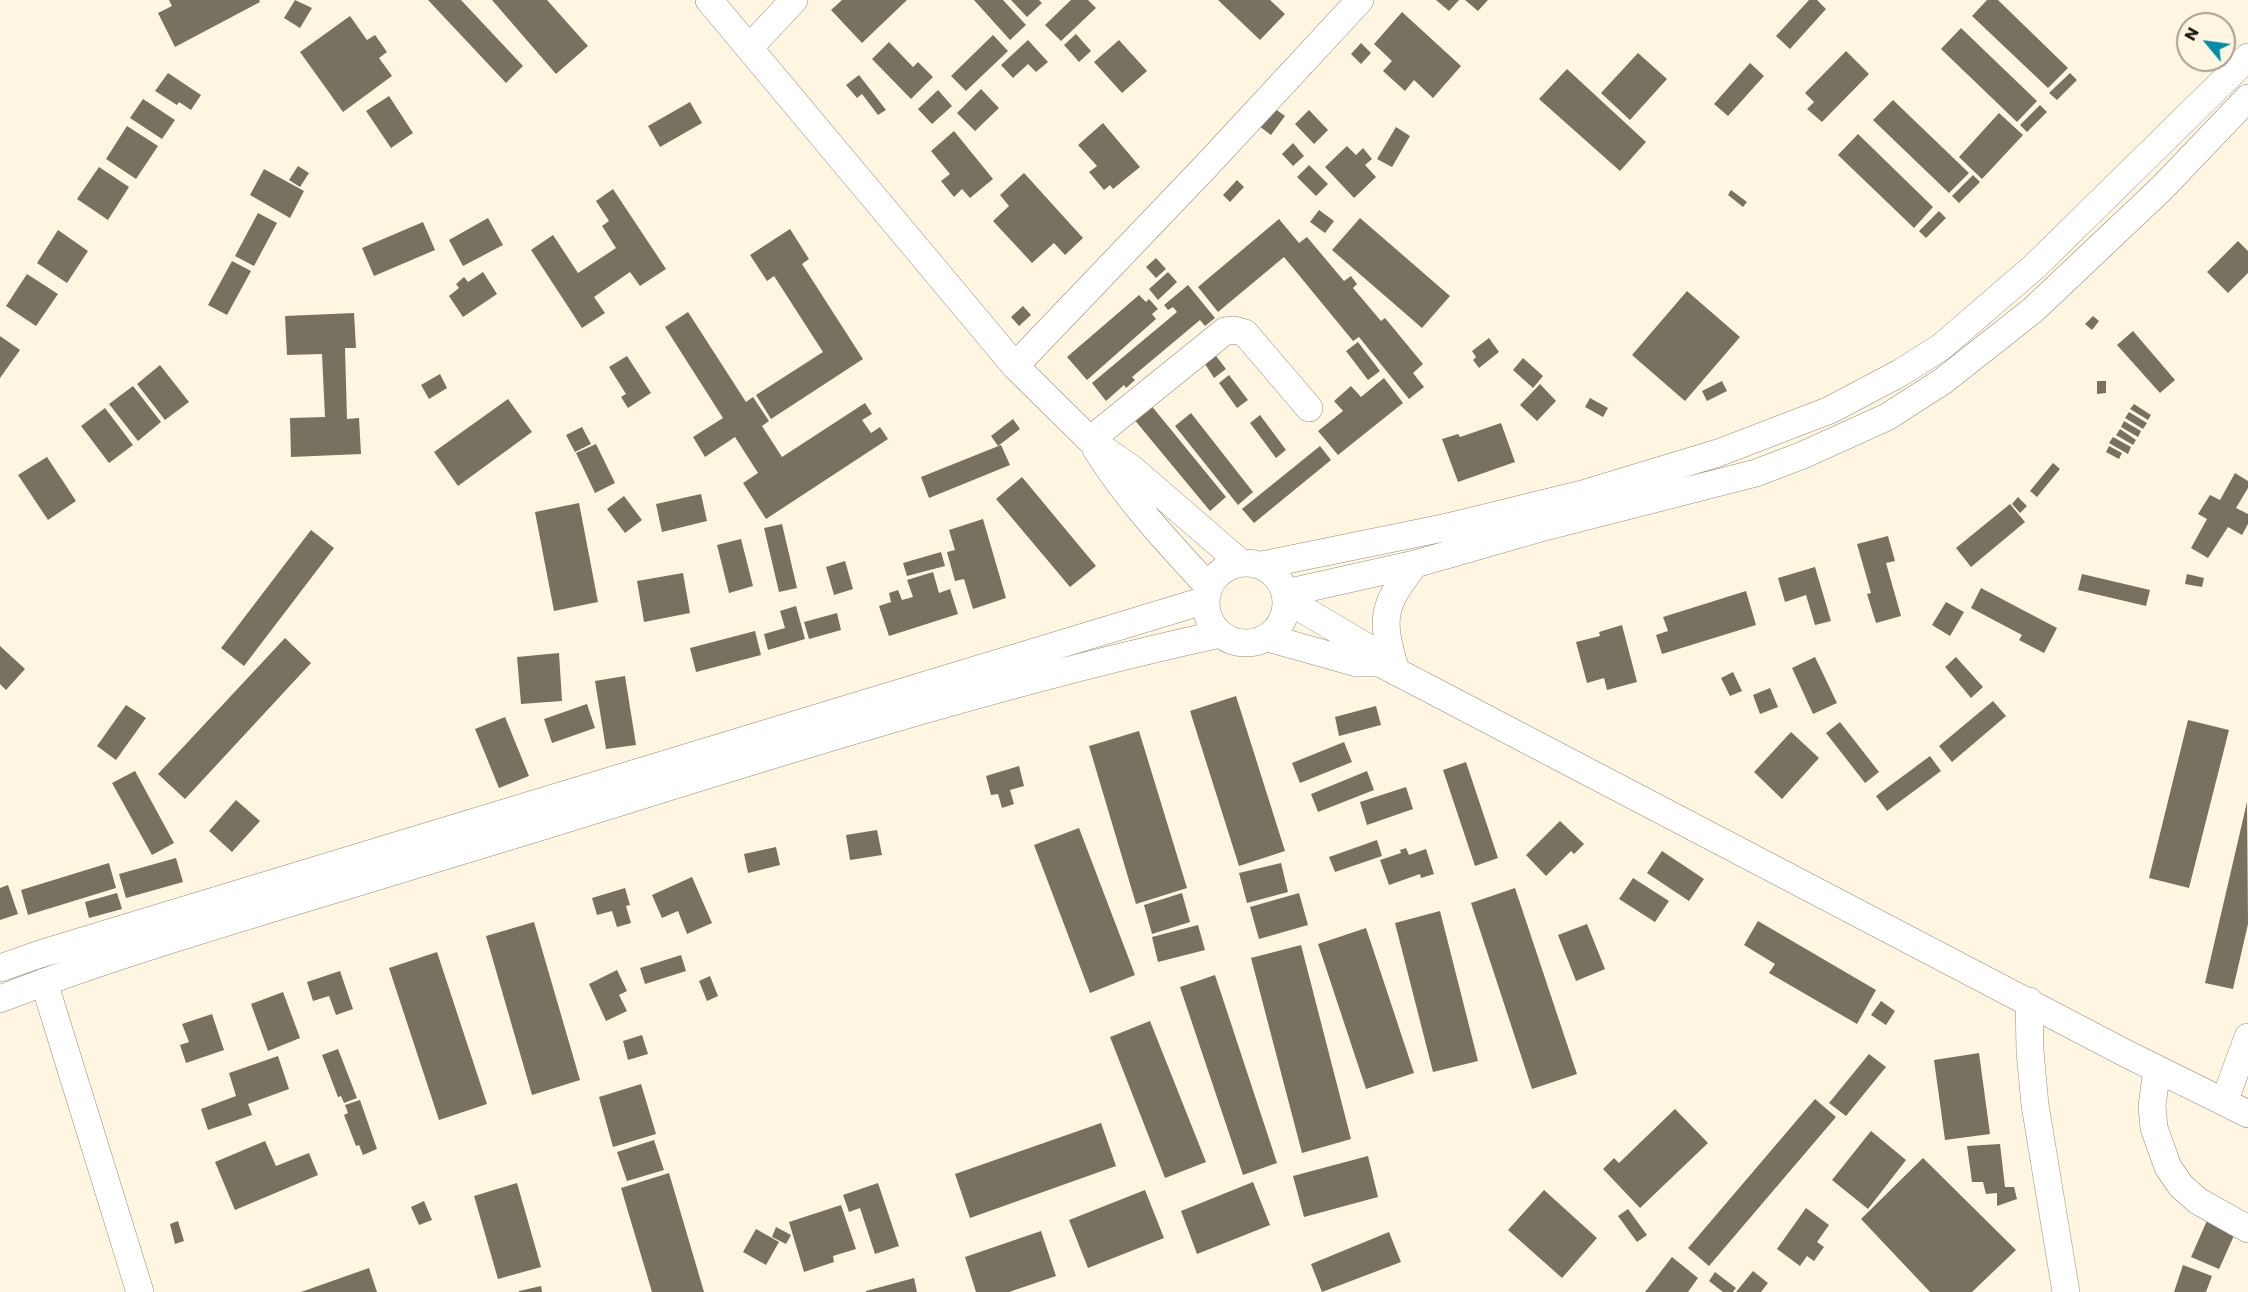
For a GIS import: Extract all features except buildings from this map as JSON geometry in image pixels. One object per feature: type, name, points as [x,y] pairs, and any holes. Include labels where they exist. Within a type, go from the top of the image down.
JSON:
[{"type":"street","points":[[709,0],[1015,366],[1090,441],[1131,468],[1251,564],[1273,572],[1281,582],[1286,596],[1286,611],[1282,621],[1268,638],[1256,643],[1243,644],[1220,634],[1209,619],[1208,594],[1219,573],[1225,568],[1251,564],[1443,528],[1586,493],[1718,453],[1830,411],[1900,373],[1941,347],[2034,267],[2248,57]]},
{"type":"street","points":[[749,48],[794,0]]},
{"type":"street","points":[[1015,366],[1208,164],[1360,0]]},
{"type":"street","points":[[1286,596],[1756,473],[1803,455],[1887,417],[1943,381],[2033,310],[2162,188],[2248,98]]},
{"type":"street","points":[[1090,441],[1225,331],[1234,330],[1245,333],[1309,408]]},
{"type":"street","points":[[1090,441],[1116,481],[1208,594]]},
{"type":"street","points":[[1388,668],[1386,619],[1389,604],[1398,585],[1415,564]]},
{"type":"street","points":[[0,968],[1208,594]]},
{"type":"street","points":[[1286,596],[1365,646],[1388,668],[2157,1069],[2248,1114]]},
{"type":"street","points":[[0,999],[180,936],[1004,687],[1129,654],[1220,634]]},
{"type":"street","points":[[1268,638],[1357,663],[1388,668]]},
{"type":"street","points":[[44,982],[140,1292]]},
{"type":"street","points":[[2029,1001],[2030,1051],[2035,1105],[2066,1292]]},
{"type":"street","points":[[2224,1102],[2248,1037]]},
{"type":"street","points":[[2157,1069],[2152,1106],[2154,1128],[2168,1167],[2181,1186],[2198,1201],[2248,1229]]}]
